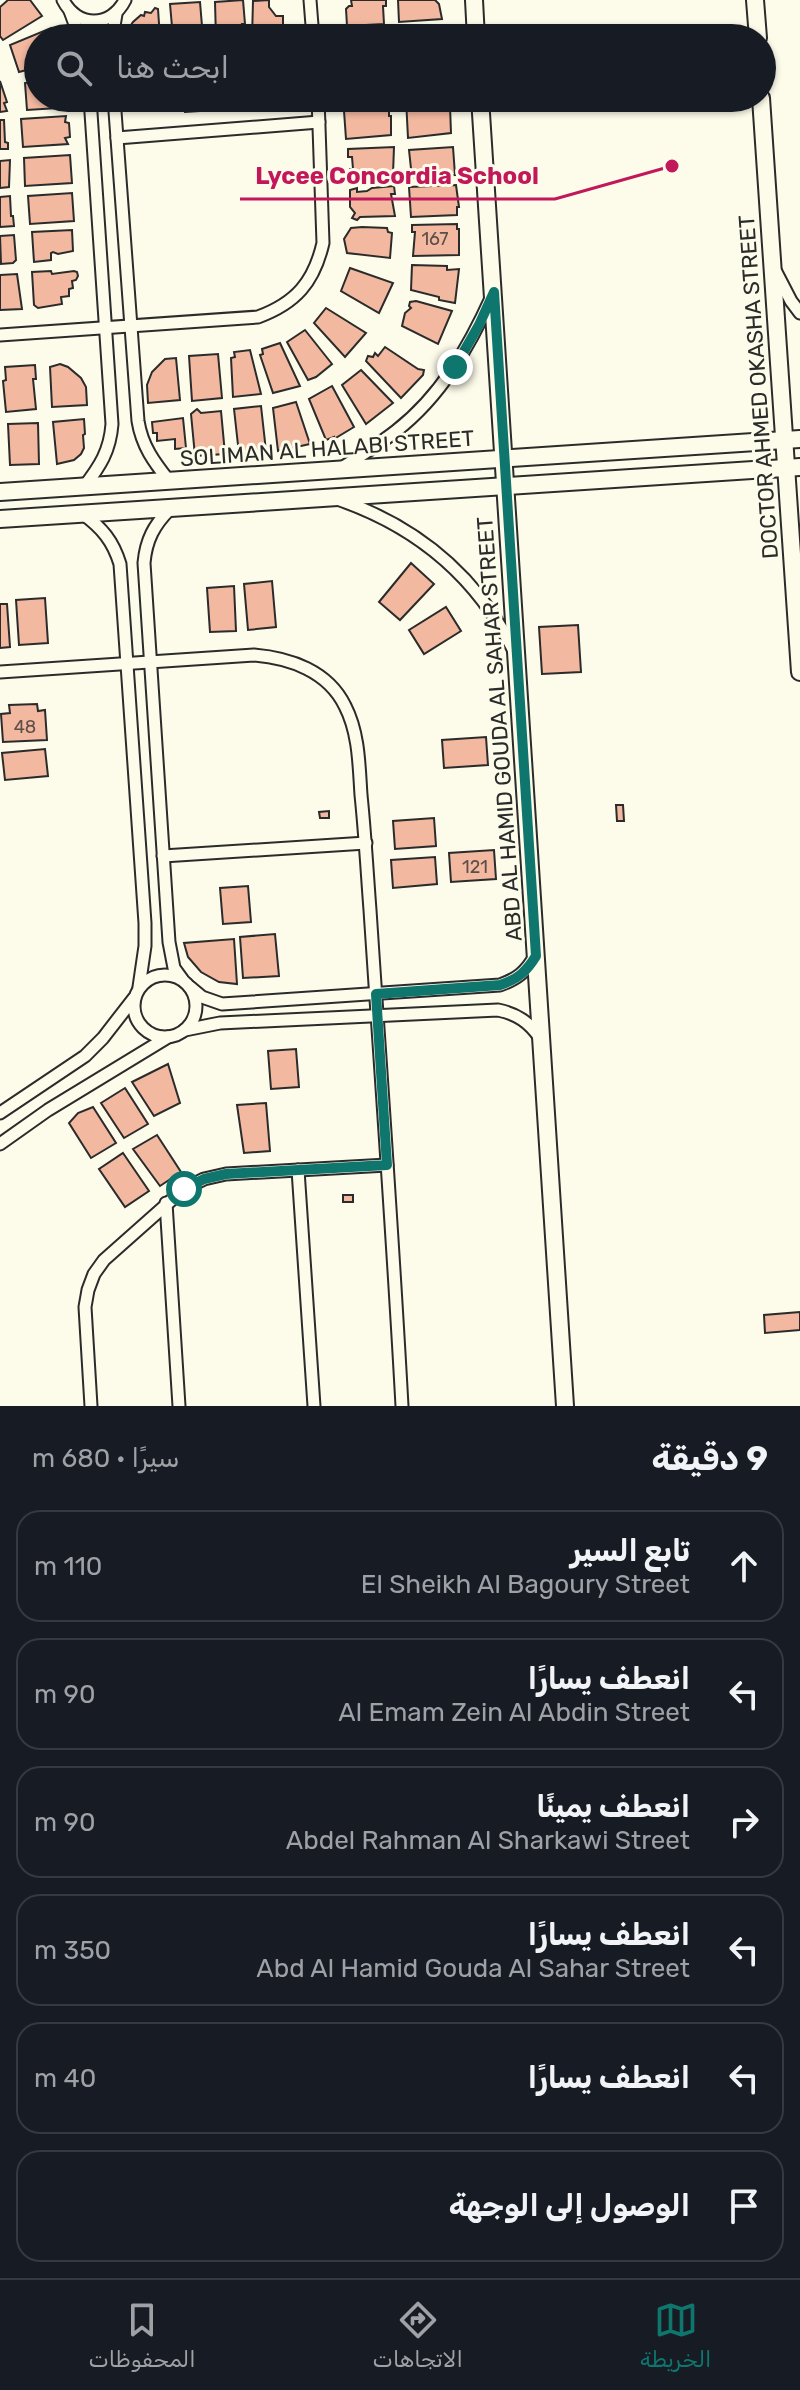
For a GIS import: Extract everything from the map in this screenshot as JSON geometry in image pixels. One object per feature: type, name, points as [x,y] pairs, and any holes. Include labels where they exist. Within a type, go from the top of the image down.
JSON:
[{"type":"street","points":[[114,24],[116,14],[125,0]]},
{"type":"street","points":[[310,0],[312,24]]},
{"type":"street","points":[[755,0],[757,24]]},
{"type":"street","points":[[473,1],[475,24]]},
{"type":"street","points":[[66,5],[84,20],[92,22],[116,14]]},
{"type":"street","points":[[66,5],[74,24]]},
{"type":"street","points":[[84,487],[106,457],[112,424],[91,112]]},
{"type":"street","points":[[115,112],[141,437],[147,452],[169,481]]},
{"type":"street","points":[[0,335],[258,317],[274,311],[300,292],[319,262],[323,243],[319,112]]},
{"type":"street","name":"ABD AL HAMID GOUDA AL SAHAR STREET","points":[[481,112],[565,1406]]},
{"type":"street","name":"DOCTOR AHMED OKASHA STREET","points":[[762,112],[771,262],[793,439],[800,672]]},
{"type":"street","points":[[117,138],[319,122]]},
{"type":"street","points":[[771,262],[795,299],[800,313]]},
{"type":"street","points":[[340,469],[397,430],[422,408],[463,354],[494,292]]},
{"type":"street","name":"SOLIMAN AL HALABI STREET","points":[[0,492],[793,439]]},
{"type":"street","points":[[0,506],[0,519],[793,467]]},
{"type":"street","points":[[263,475],[265,502]]},
{"type":"street","points":[[336,498],[393,522],[444,558],[486,603],[516,655]]},
{"type":"street","points":[[170,509],[150,533],[144,563],[170,955],[174,968],[195,997],[193,1021],[185,1030]]},
{"type":"street","points":[[83,514],[106,534],[120,564],[145,923],[145,946],[133,1007],[140,1026],[158,1037],[168,1037]]},
{"type":"street","points":[[0,672],[254,655],[276,657],[306,668],[332,688],[345,705],[357,739],[366,843],[402,1406]]},
{"type":"street","points":[[163,856],[366,843]]},
{"type":"street","points":[[0,1113],[85,1056],[103,1038],[136,992],[154,976],[173,975],[202,997],[222,1004],[500,985],[515,980],[528,970],[536,956]]},
{"type":"street","points":[[0,1144],[48,1110],[168,1037],[220,1023],[498,1010],[511,1012],[523,1019],[541,1039]]},
{"type":"street","points":[[91,1406],[85,1307],[91,1282],[104,1260],[166,1203],[204,1179],[226,1174],[387,1165]]},
{"type":"street","points":[[298,1170],[314,1406]]},
{"type":"street","points":[[166,1203],[179,1406]]},
{"type":"building","points":[[8,0],[30,0],[42,16],[24,24],[24,27],[3,40],[0,36],[0,7]]},
{"type":"building","points":[[243,0],[245,24],[216,24],[215,2]]},
{"type":"building","points":[[269,0],[269,7],[276,16],[283,16],[283,24],[252,24],[253,1]]},
{"type":"building","points":[[351,0],[386,0],[386,6],[383,6],[384,24],[347,24],[346,9],[352,6]]},
{"type":"building","points":[[398,0],[435,0],[442,19],[399,22]]},
{"type":"building","points":[[200,2],[202,24],[172,24],[170,4]]},
{"type":"building","points":[[158,9],[159,24],[132,24],[145,12]]},
{"type":"building","points":[[24,39],[24,71],[19,72],[10,45]]},
{"type":"building","points":[[0,81],[7,111],[0,112]]},
{"type":"building","points":[[344,112],[389,112],[391,135],[346,139]]},
{"type":"building","points":[[407,112],[450,112],[451,133],[408,138]]},
{"type":"building","points":[[66,116],[70,137],[65,138],[68,144],[23,147],[21,119]]},
{"type":"building","points":[[0,120],[4,120],[8,149],[0,149]]},
{"type":"building","points":[[394,147],[393,174],[350,176],[350,169],[353,169],[348,149]]},
{"type":"building","points":[[453,147],[455,175],[412,178],[409,150]]},
{"type":"building","points":[[70,155],[72,183],[25,186],[24,158]]},
{"type":"building","points":[[10,160],[9,187],[0,188],[0,161]]},
{"type":"building","points":[[456,185],[457,215],[411,217],[409,187]]},
{"type":"building","points":[[394,186],[395,194],[391,194],[395,216],[352,218],[355,213],[350,207],[350,190],[357,188],[357,192]]},
{"type":"building","points":[[72,193],[74,221],[30,224],[28,196]]},
{"type":"building","points":[[10,196],[14,226],[0,227],[0,197]]},
{"type":"building","points":[[457,224],[459,255],[413,256],[415,232],[412,232],[412,225]]},
{"type":"building","points":[[351,228],[387,228],[392,233],[390,258],[347,253],[344,239]]},
{"type":"building","points":[[72,230],[73,251],[53,252],[51,260],[34,262],[32,232]]},
{"type":"building","points":[[14,235],[16,260],[1,264],[0,236]]},
{"type":"building","points":[[412,265],[459,269],[455,303],[411,290]]},
{"type":"building","points":[[350,268],[393,283],[379,313],[341,291]]},
{"type":"building","points":[[51,271],[52,274],[74,271],[78,276],[72,281],[69,296],[61,297],[62,304],[38,308],[34,305],[32,272]]},
{"type":"building","points":[[17,274],[22,309],[0,310],[0,275]]},
{"type":"building","points":[[410,302],[452,311],[438,344],[402,326],[405,313],[411,308]]},
{"type":"building","points":[[326,308],[366,333],[345,357],[314,323]]},
{"type":"building","points":[[305,330],[332,364],[308,380],[287,342]]},
{"type":"building","points":[[280,343],[300,386],[273,393],[260,355],[263,354],[262,349]]},
{"type":"building","points":[[385,347],[424,370],[423,375],[401,398],[366,361],[368,356],[373,357],[375,353],[378,356]]},
{"type":"building","points":[[250,350],[261,394],[233,397],[231,358],[235,357],[234,352]]},
{"type":"building","points":[[218,354],[222,398],[192,401],[189,356]]},
{"type":"building","points":[[176,358],[180,400],[148,403],[147,385],[152,372],[165,359]]},
{"type":"building","points":[[60,364],[81,378],[86,387],[87,405],[52,407],[50,367]]},
{"type":"building","points":[[35,365],[36,409],[6,412],[5,367]]},
{"type":"building","points":[[361,370],[393,403],[366,424],[342,385]]},
{"type":"building","points":[[332,386],[354,427],[334,439],[326,440],[309,399]]},
{"type":"building","points":[[296,402],[310,444],[278,451],[273,408]]},
{"type":"building","points":[[261,406],[266,451],[239,454],[234,409]]},
{"type":"building","points":[[197,409],[201,413],[221,411],[225,454],[195,456],[191,414]]},
{"type":"building","points":[[183,418],[186,448],[175,449],[175,439],[157,441],[152,422]]},
{"type":"building","points":[[84,419],[84,448],[81,454],[74,460],[57,464],[53,422]]},
{"type":"building","points":[[38,423],[39,464],[10,465],[8,424]]},
{"type":"building","points":[[411,563],[434,584],[400,620],[379,602]]},
{"type":"building","points":[[272,581],[276,627],[248,630],[244,584]]},
{"type":"building","points":[[234,586],[236,631],[210,632],[207,588]]},
{"type":"building","points":[[45,598],[48,643],[19,645],[16,600]]},
{"type":"building","points":[[0,604],[7,604],[10,647],[0,648]]},
{"type":"building","points":[[446,607],[461,631],[424,654],[409,630]]},
{"type":"building","points":[[578,625],[581,672],[542,674],[539,627]]},
{"type":"building","points":[[37,704],[38,711],[45,710],[47,740],[3,742],[1,714],[10,713],[9,705]]},
{"type":"building","points":[[486,737],[488,765],[444,768],[442,740]]},
{"type":"building","points":[[45,749],[48,776],[5,780],[2,753]]},
{"type":"building","points":[[616,805],[623,805],[624,821],[617,821]]},
{"type":"building","points":[[329,811],[329,818],[320,818],[319,812]]},
{"type":"building","points":[[434,818],[436,846],[395,849],[393,821]]},
{"type":"building","points":[[494,850],[496,879],[451,882],[449,853]]},
{"type":"building","points":[[435,857],[437,884],[393,888],[391,860]]},
{"type":"building","points":[[248,886],[251,922],[223,924],[220,888]]},
{"type":"building","points":[[275,934],[279,976],[243,978],[240,937]]},
{"type":"building","points":[[234,939],[237,984],[219,982],[201,972],[188,957],[184,943]]},
{"type":"building","points":[[296,1049],[299,1087],[271,1089],[268,1051]]},
{"type":"building","points":[[168,1064],[180,1103],[154,1116],[132,1082]]},
{"type":"building","points":[[125,1088],[148,1124],[124,1138],[101,1103]]},
{"type":"building","points":[[266,1103],[270,1151],[244,1153],[237,1105]]},
{"type":"building","points":[[93,1107],[116,1143],[91,1158],[69,1123],[78,1113]]},
{"type":"building","points":[[157,1135],[181,1172],[160,1186],[133,1149]]},
{"type":"building","points":[[123,1153],[149,1191],[125,1207],[99,1169]]},
{"type":"building","points":[[343,1195],[353,1195],[353,1202],[343,1202]]},
{"type":"building","points":[[800,1312],[800,1330],[765,1333],[764,1315]]},
{"type":"place","name":"Lycee Concordia School","points":[[672,166]]},
{"type":"route","points":[[184,1189],[204,1179],[226,1174],[387,1165],[376,994],[500,985],[515,980],[528,970],[536,956],[494,292],[455,367]]}]
